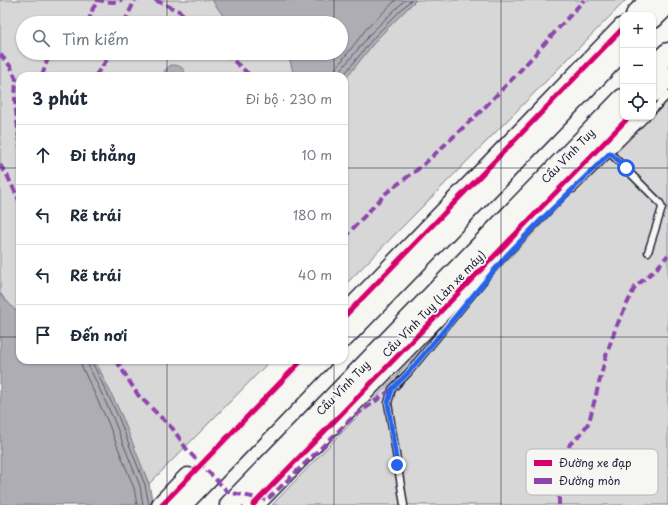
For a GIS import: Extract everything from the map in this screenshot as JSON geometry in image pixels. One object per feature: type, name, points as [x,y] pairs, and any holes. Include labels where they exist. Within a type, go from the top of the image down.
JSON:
[{"type":"highway","points":[[639,12],[650,0]]},
{"type":"highway","points":[[656,15],[668,2]]},
{"type":"highway","points":[[348,313],[620,31]]},
{"type":"highway","points":[[348,333],[620,52]]},
{"type":"highway","points":[[656,65],[668,53]]},
{"type":"highway","points":[[656,89],[668,77]]},
{"type":"highway","name":"Cầu Vĩnh Tuy","points":[[230,505],[620,102]]},
{"type":"highway","name":"Cầu Vĩnh Tuy (Làn xe máy)","points":[[253,505],[626,120]]},
{"type":"highway","points":[[162,505],[298,364]]},
{"type":"highway","points":[[181,505],[318,364]]},
{"type":"lane","points":[[656,107],[668,95]]},
{"type":"lane","points":[[565,196],[643,120]]},
{"type":"lane","points":[[610,153],[660,203],[662,208],[648,252]]},
{"type":"lane","points":[[404,505],[388,403],[392,389],[413,368],[487,277]]},
{"type":"shaded area","points":[[0,0],[626,0],[348,282],[348,72],[16,72],[15,311],[0,293]]},
{"type":"shaded area","points":[[668,93],[668,505],[272,505],[642,120],[656,120],[656,106]]},
{"type":"shaded area","points":[[97,364],[267,364],[149,484]]},
{"type":"water","points":[[212,0],[416,0],[378,38],[348,76],[348,72],[293,72],[290,60],[348,60],[348,16],[223,16]]},
{"type":"water","points":[[171,65],[176,65],[185,71],[165,72]]},
{"type":"water","points":[[0,294],[16,310],[16,364],[97,364],[121,414],[149,484],[153,505],[0,505]]},
{"type":"marked path","points":[[96,0],[113,2],[122,0]]},
{"type":"marked path","points":[[127,16],[135,0]]},
{"type":"marked path","points":[[155,0],[179,11],[185,16]]},
{"type":"marked path","points":[[348,234],[386,193],[422,166],[481,111],[517,74],[584,0]]},
{"type":"marked path","points":[[90,16],[93,8],[98,2]]},
{"type":"marked path","points":[[0,54],[11,67],[16,79]]},
{"type":"marked path","points":[[43,72],[47,60]]},
{"type":"marked path","points":[[98,72],[107,60]]},
{"type":"marked path","points":[[233,60],[246,72]]},
{"type":"marked path","points":[[16,79],[16,109]]},
{"type":"marked path","points":[[0,165],[7,175],[16,194]]},
{"type":"marked path","points":[[568,449],[570,444],[581,434],[589,422],[606,356],[616,327],[635,287],[657,268],[668,255]]},
{"type":"marked path","points":[[119,364],[138,395],[173,429],[188,451],[228,492],[267,500],[352,418],[392,389]]},
{"type":"marked path","points":[[559,495],[559,505]]},
{"type":"cycle path","points":[[348,313],[620,31]]},
{"type":"cycle path","points":[[253,505],[626,120]]},
{"type":"cycle path","points":[[162,505],[298,364]]},
{"type":"route","points":[[397,465],[388,403],[392,389],[408,373],[482,282],[506,256],[610,153],[626,168]]}]
